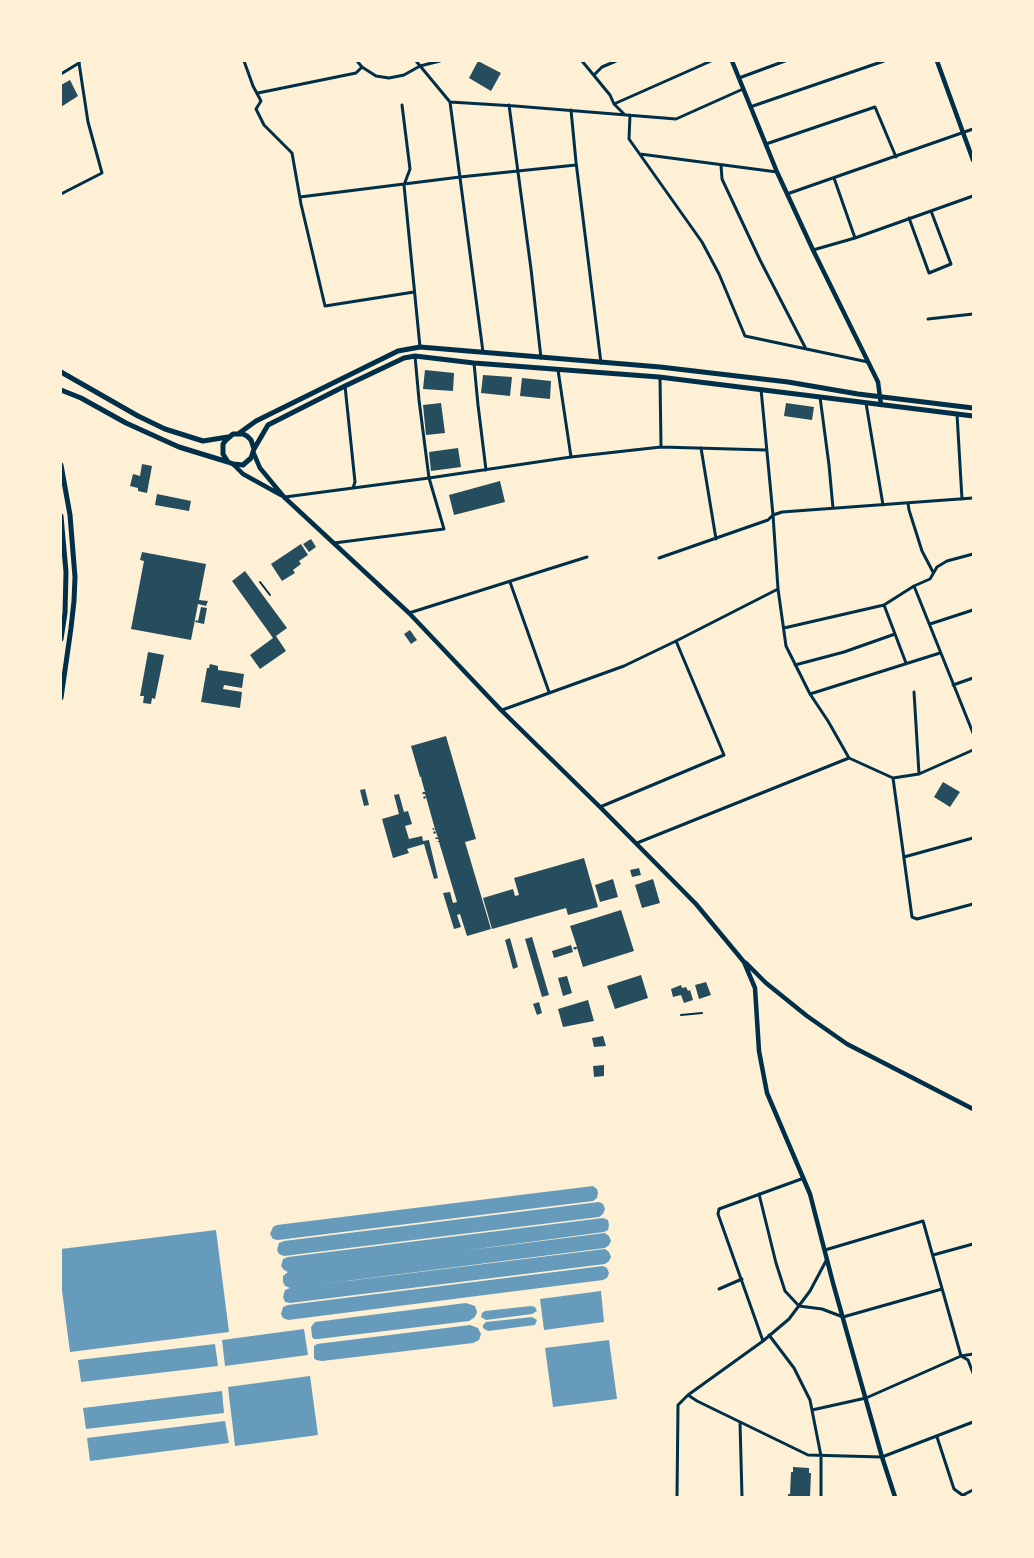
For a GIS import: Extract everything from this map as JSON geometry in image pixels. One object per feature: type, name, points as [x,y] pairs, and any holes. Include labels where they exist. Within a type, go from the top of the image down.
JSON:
[{"type":"main road","points":[[61,372],[138,416],[166,429],[203,441],[238,434],[256,421],[398,351],[420,347],[660,367],[973,408]]},
{"type":"main road","points":[[61,391],[70,393],[126,423],[179,447],[238,465],[248,462],[268,425],[404,358],[415,356],[474,363],[660,377],[973,416]]},
{"type":"main road","points":[[238,434],[247,436],[251,440],[254,451]]},
{"type":"main road","points":[[229,437],[222,449],[223,454],[230,463]]},
{"type":"main road","points":[[61,466],[70,515],[75,576],[74,601],[61,698]]},
{"type":"main road","points":[[61,516],[66,572],[65,613],[61,639]]},
{"type":"street","points":[[244,61],[261,101],[256,109],[264,125],[292,154],[325,306],[414,292]]},
{"type":"street","points":[[356,61],[376,76],[389,78],[404,74],[420,66],[440,61]]},
{"type":"street","points":[[416,61],[450,102],[483,353]]},
{"type":"street","points":[[582,61],[610,95],[614,104],[627,115],[629,139],[702,242],[719,274],[745,336],[869,362]]},
{"type":"street","points":[[594,75],[602,67],[616,61]]},
{"type":"street","points":[[614,104],[711,61]]},
{"type":"street","points":[[732,61],[787,194],[878,382],[881,406]]},
{"type":"street","points":[[739,78],[785,61]]},
{"type":"street","points":[[750,107],[884,61]]},
{"type":"street","points":[[937,61],[973,160]]},
{"type":"street","points":[[61,74],[80,62],[88,122],[102,173],[61,194]]},
{"type":"street","points":[[258,93],[356,72],[362,67]]},
{"type":"street","points":[[450,102],[676,119],[743,88]]},
{"type":"street","points":[[402,105],[410,169],[404,185],[420,347]]},
{"type":"street","points":[[509,105],[541,358]]},
{"type":"street","points":[[765,144],[875,107],[896,157]]},
{"type":"street","points":[[571,110],[576,165],[601,363]]},
{"type":"street","points":[[787,194],[973,129]]},
{"type":"street","points":[[640,154],[777,172]]},
{"type":"street","points":[[721,164],[722,179],[760,260],[806,350]]},
{"type":"street","points":[[300,197],[576,165]]},
{"type":"street","points":[[834,178],[855,238]]},
{"type":"street","points":[[813,250],[855,238],[973,196]]},
{"type":"street","points":[[909,218],[929,273],[952,264],[931,211]]},
{"type":"street","points":[[928,319],[973,314]]},
{"type":"street","points":[[334,543],[444,529],[429,478],[415,356]]},
{"type":"street","points":[[474,363],[486,470]]},
{"type":"street","points":[[558,370],[570,457]]},
{"type":"street","points":[[660,377],[661,447]]},
{"type":"street","points":[[345,386],[355,482],[353,488]]},
{"type":"street","points":[[760,388],[778,588],[786,646],[810,694],[849,758],[893,778],[919,774],[973,750]]},
{"type":"street","points":[[820,397],[833,508]]},
{"type":"street","points":[[866,402],[883,505]]},
{"type":"street","points":[[957,414],[962,499]]},
{"type":"street","points":[[230,463],[243,474],[284,497],[570,457],[661,447],[766,450]]},
{"type":"street","points":[[701,448],[716,539]]},
{"type":"street","points":[[254,451],[260,468],[284,497],[409,613],[501,710],[696,904],[744,962],[766,983],[807,1016],[848,1044],[973,1109]]},
{"type":"street","points":[[659,558],[768,520],[782,512],[973,498]]},
{"type":"street","points":[[908,503],[922,551],[933,572]]},
{"type":"street","points":[[784,628],[884,605],[914,586],[930,579],[937,567],[947,561],[973,554]]},
{"type":"street","points":[[409,613],[587,557]]},
{"type":"street","points":[[510,582],[549,692]]},
{"type":"street","points":[[914,586],[973,732]]},
{"type":"street","points":[[501,710],[624,666],[778,588]]},
{"type":"street","points":[[884,605],[906,663]]},
{"type":"street","points":[[930,624],[973,610]]},
{"type":"street","points":[[795,665],[844,652],[895,634]]},
{"type":"street","points":[[600,807],[724,755],[676,641]]},
{"type":"street","points":[[810,694],[940,652]]},
{"type":"street","points":[[953,685],[973,678]]},
{"type":"street","points":[[914,692],[919,774]]},
{"type":"street","points":[[967,718],[973,716]]},
{"type":"street","points":[[637,844],[849,758]]},
{"type":"street","points":[[893,778],[912,917],[917,919],[973,904]]},
{"type":"street","points":[[904,857],[973,838]]},
{"type":"street","points":[[744,962],[755,988],[759,1051],[767,1093],[810,1194],[882,1457],[895,1497]]},
{"type":"street","points":[[763,1341],[718,1214],[719,1209],[804,1178]]},
{"type":"street","points":[[759,1194],[785,1291],[799,1306],[822,1309],[843,1317],[942,1289]]},
{"type":"street","points":[[825,1250],[923,1221],[961,1356],[968,1360],[973,1373]]},
{"type":"street","points":[[933,1255],[973,1244]]},
{"type":"street","points":[[677,1497],[678,1405],[688,1394],[763,1341],[789,1319],[810,1291],[827,1258]]},
{"type":"street","points":[[719,1288],[742,1279]]},
{"type":"street","points":[[769,1335],[794,1368],[810,1400],[821,1456],[822,1497]]},
{"type":"street","points":[[812,1410],[866,1398],[961,1356],[973,1354]]},
{"type":"street","points":[[688,1394],[696,1401],[808,1455],[882,1457],[973,1422]]},
{"type":"street","points":[[740,1422],[742,1497]]},
{"type":"street","points":[[937,1437],[954,1489],[964,1496],[973,1490]]},
{"type":"lane","points":[[260,582],[270,594]]},
{"type":"lane","points":[[681,1015],[702,1013]]},
{"type":"water","points":[[593,1186],[597,1189],[598,1193],[597,1198],[593,1201],[278,1240],[273,1239],[270,1234],[273,1227],[277,1225]]},
{"type":"water","points":[[599,1202],[603,1204],[605,1209],[599,1217],[284,1256],[279,1254],[277,1250],[279,1243],[284,1241]]},
{"type":"water","points":[[603,1218],[608,1220],[609,1225],[608,1230],[604,1232],[462,1251],[605,1233],[611,1241],[605,1248],[307,1286],[605,1249],[611,1257],[605,1264],[290,1303],[285,1302],[283,1297],[285,1290],[290,1288],[285,1286],[283,1282],[283,1276],[288,1272],[281,1266],[283,1259],[288,1257]]},
{"type":"water","points":[[216,1230],[229,1332],[70,1352],[61,1283],[61,1249]]},
{"type":"water","points":[[603,1266],[607,1268],[609,1273],[607,1278],[603,1280],[288,1320],[283,1318],[281,1314],[283,1307],[288,1305]]},
{"type":"water","points":[[601,1291],[604,1322],[544,1330],[540,1299]]},
{"type":"water","points":[[466,1303],[475,1306],[477,1312],[475,1317],[469,1321],[318,1339],[312,1337],[311,1327],[315,1322]]},
{"type":"water","points":[[535,1307],[537,1311],[532,1314],[486,1320],[481,1317],[485,1311]]},
{"type":"water","points":[[532,1317],[537,1320],[535,1325],[488,1331],[483,1328],[486,1322]]},
{"type":"water","points":[[470,1325],[478,1328],[481,1334],[479,1340],[473,1343],[322,1361],[314,1358],[314,1346],[317,1344]]},
{"type":"water","points":[[304,1329],[308,1355],[225,1366],[222,1340]]},
{"type":"water","points":[[609,1340],[617,1399],[553,1407],[545,1348]]},
{"type":"water","points":[[215,1344],[218,1366],[81,1382],[78,1360]]},
{"type":"water","points":[[310,1376],[318,1435],[235,1446],[228,1387]]},
{"type":"water","points":[[222,1391],[224,1413],[86,1429],[83,1408]]},
{"type":"water","points":[[225,1421],[229,1443],[90,1461],[87,1438]]},
{"type":"building","points":[[478,61],[501,73],[491,91],[469,78]]},
{"type":"building","points":[[70,80],[78,96],[61,107],[61,85]]},
{"type":"building","points":[[425,370],[454,373],[453,391],[423,389]]},
{"type":"building","points":[[483,375],[512,377],[510,396],[481,393]]},
{"type":"building","points":[[522,378],[551,381],[550,399],[520,396]]},
{"type":"building","points":[[441,403],[445,433],[426,435],[423,405]]},
{"type":"building","points":[[786,403],[814,407],[812,420],[784,416]]},
{"type":"building","points":[[458,448],[461,467],[431,471],[429,452]]},
{"type":"building","points":[[142,464],[152,466],[147,493],[138,491],[138,488],[130,486],[133,474],[140,476]]},
{"type":"building","points":[[500,481],[505,502],[454,515],[449,495]]},
{"type":"building","points":[[157,494],[191,501],[189,511],[155,505]]},
{"type":"building","points":[[311,539],[316,547],[309,552],[303,544]]},
{"type":"building","points":[[301,544],[308,555],[299,561],[301,564],[293,570],[295,573],[282,581],[271,564]]},
{"type":"building","points":[[142,552],[206,564],[199,600],[208,601],[206,606],[198,604],[191,640],[131,629],[144,561],[140,560]]},
{"type":"building","points":[[245,571],[287,628],[276,636],[286,651],[260,669],[250,655],[273,638],[232,581]]},
{"type":"building","points":[[201,607],[207,608],[204,624],[195,622],[196,620],[198,621]]},
{"type":"building","points":[[410,630],[417,640],[411,644],[404,634]]},
{"type":"building","points":[[148,652],[164,655],[155,699],[152,698],[151,704],[143,703],[144,696],[140,696]]},
{"type":"building","points":[[210,664],[218,666],[218,670],[244,674],[242,688],[224,685],[223,689],[242,692],[240,708],[201,702],[207,668],[209,668]]},
{"type":"building","points":[[446,736],[476,839],[465,842],[491,929],[467,936],[460,914],[457,915],[461,927],[454,929],[443,893],[450,892],[453,903],[457,902],[439,842],[436,842],[439,841],[435,839],[436,837],[438,838],[425,794],[422,794],[425,792],[422,777],[420,777],[411,746]]},
{"type":"building","points":[[943,782],[960,792],[950,807],[934,797]]},
{"type":"building","points":[[365,789],[369,805],[364,806],[360,790]]},
{"type":"building","points":[[399,794],[404,812],[408,811],[412,824],[405,826],[409,839],[422,836],[423,841],[429,840],[438,878],[434,879],[424,844],[407,849],[409,853],[393,858],[382,819],[399,814],[394,795]]},
{"type":"building","points":[[584,858],[598,907],[568,915],[566,908],[492,929],[483,898],[513,889],[515,896],[519,895],[514,878]]},
{"type":"building","points":[[639,868],[641,875],[632,877],[630,870]]},
{"type":"building","points":[[613,879],[618,897],[600,902],[595,885]]},
{"type":"building","points":[[653,879],[660,903],[642,908],[635,885]]},
{"type":"building","points":[[621,910],[634,951],[583,967],[577,948],[575,950],[573,948],[577,947],[570,926]]},
{"type":"building","points":[[532,937],[549,995],[542,997],[525,939]]},
{"type":"building","points":[[510,938],[518,967],[513,969],[505,940]]},
{"type":"building","points":[[571,945],[573,952],[554,958],[552,951]]},
{"type":"building","points":[[641,975],[648,998],[615,1009],[607,986]]},
{"type":"building","points":[[567,976],[572,993],[563,996],[558,978]]},
{"type":"building","points":[[706,982],[711,995],[699,999],[695,985]]},
{"type":"building","points":[[681,985],[682,988],[686,987],[688,991],[690,990],[693,1000],[684,1003],[681,995],[673,997],[671,989]]},
{"type":"building","points":[[588,1000],[594,1021],[563,1027],[558,1009]]},
{"type":"building","points":[[539,1002],[542,1013],[537,1015],[533,1004]]},
{"type":"building","points":[[603,1036],[606,1046],[594,1047],[592,1038]]},
{"type":"building","points":[[604,1065],[604,1076],[594,1077],[593,1066]]},
{"type":"building","points":[[793,1467],[809,1468],[809,1473],[811,1473],[810,1497],[788,1497]]}]
